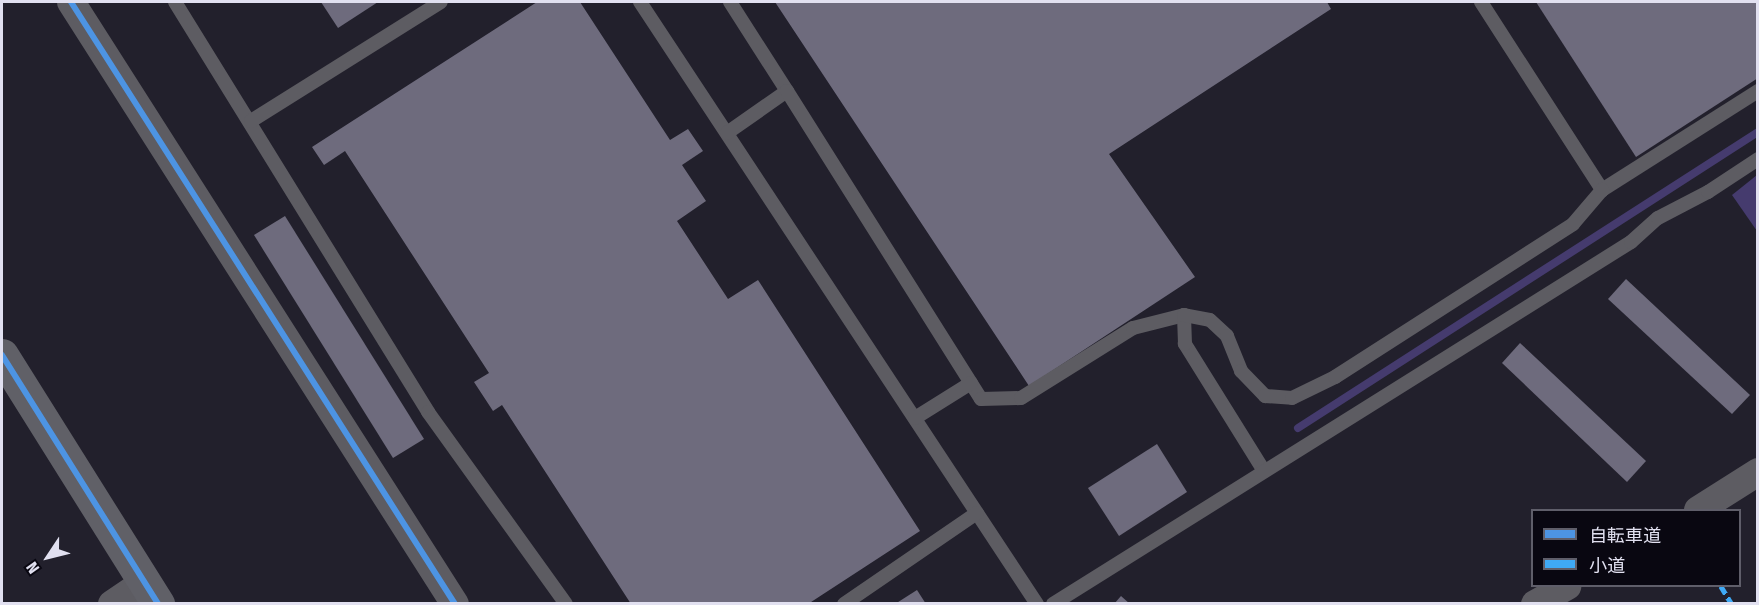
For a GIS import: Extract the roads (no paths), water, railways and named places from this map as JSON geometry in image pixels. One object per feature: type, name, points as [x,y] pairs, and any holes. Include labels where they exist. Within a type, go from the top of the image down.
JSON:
[{"type":"street","points":[[71,2],[456,603]]},
{"type":"street","points":[[2,356],[152,593],[112,603]]},
{"type":"street","points":[[1700,509],[1758,472]]},
{"type":"street","points":[[1535,603],[1563,587]]},
{"type":"lane","points":[[175,2],[251,121],[428,412],[566,603]]},
{"type":"lane","points":[[251,121],[441,2]]},
{"type":"lane","points":[[640,2],[1037,603]]},
{"type":"lane","points":[[730,2],[981,399],[1021,398],[1133,328],[1184,315],[1210,320],[1227,336],[1241,371],[1265,396],[1292,398],[1335,377],[1573,224],[1602,190],[1758,91]]},
{"type":"lane","points":[[1481,2],[1602,190]]},
{"type":"lane","points":[[727,133],[787,91]]},
{"type":"lane","points":[[1053,603],[1631,242],[1658,219],[1708,192],[1758,159]]},
{"type":"lane","points":[[1184,315],[1185,344],[1264,471]]},
{"type":"lane","points":[[915,418],[971,383]]},
{"type":"lane","points":[[843,603],[977,513]]},
{"type":"waterway","points":[[1298,428],[1758,132]]}]
